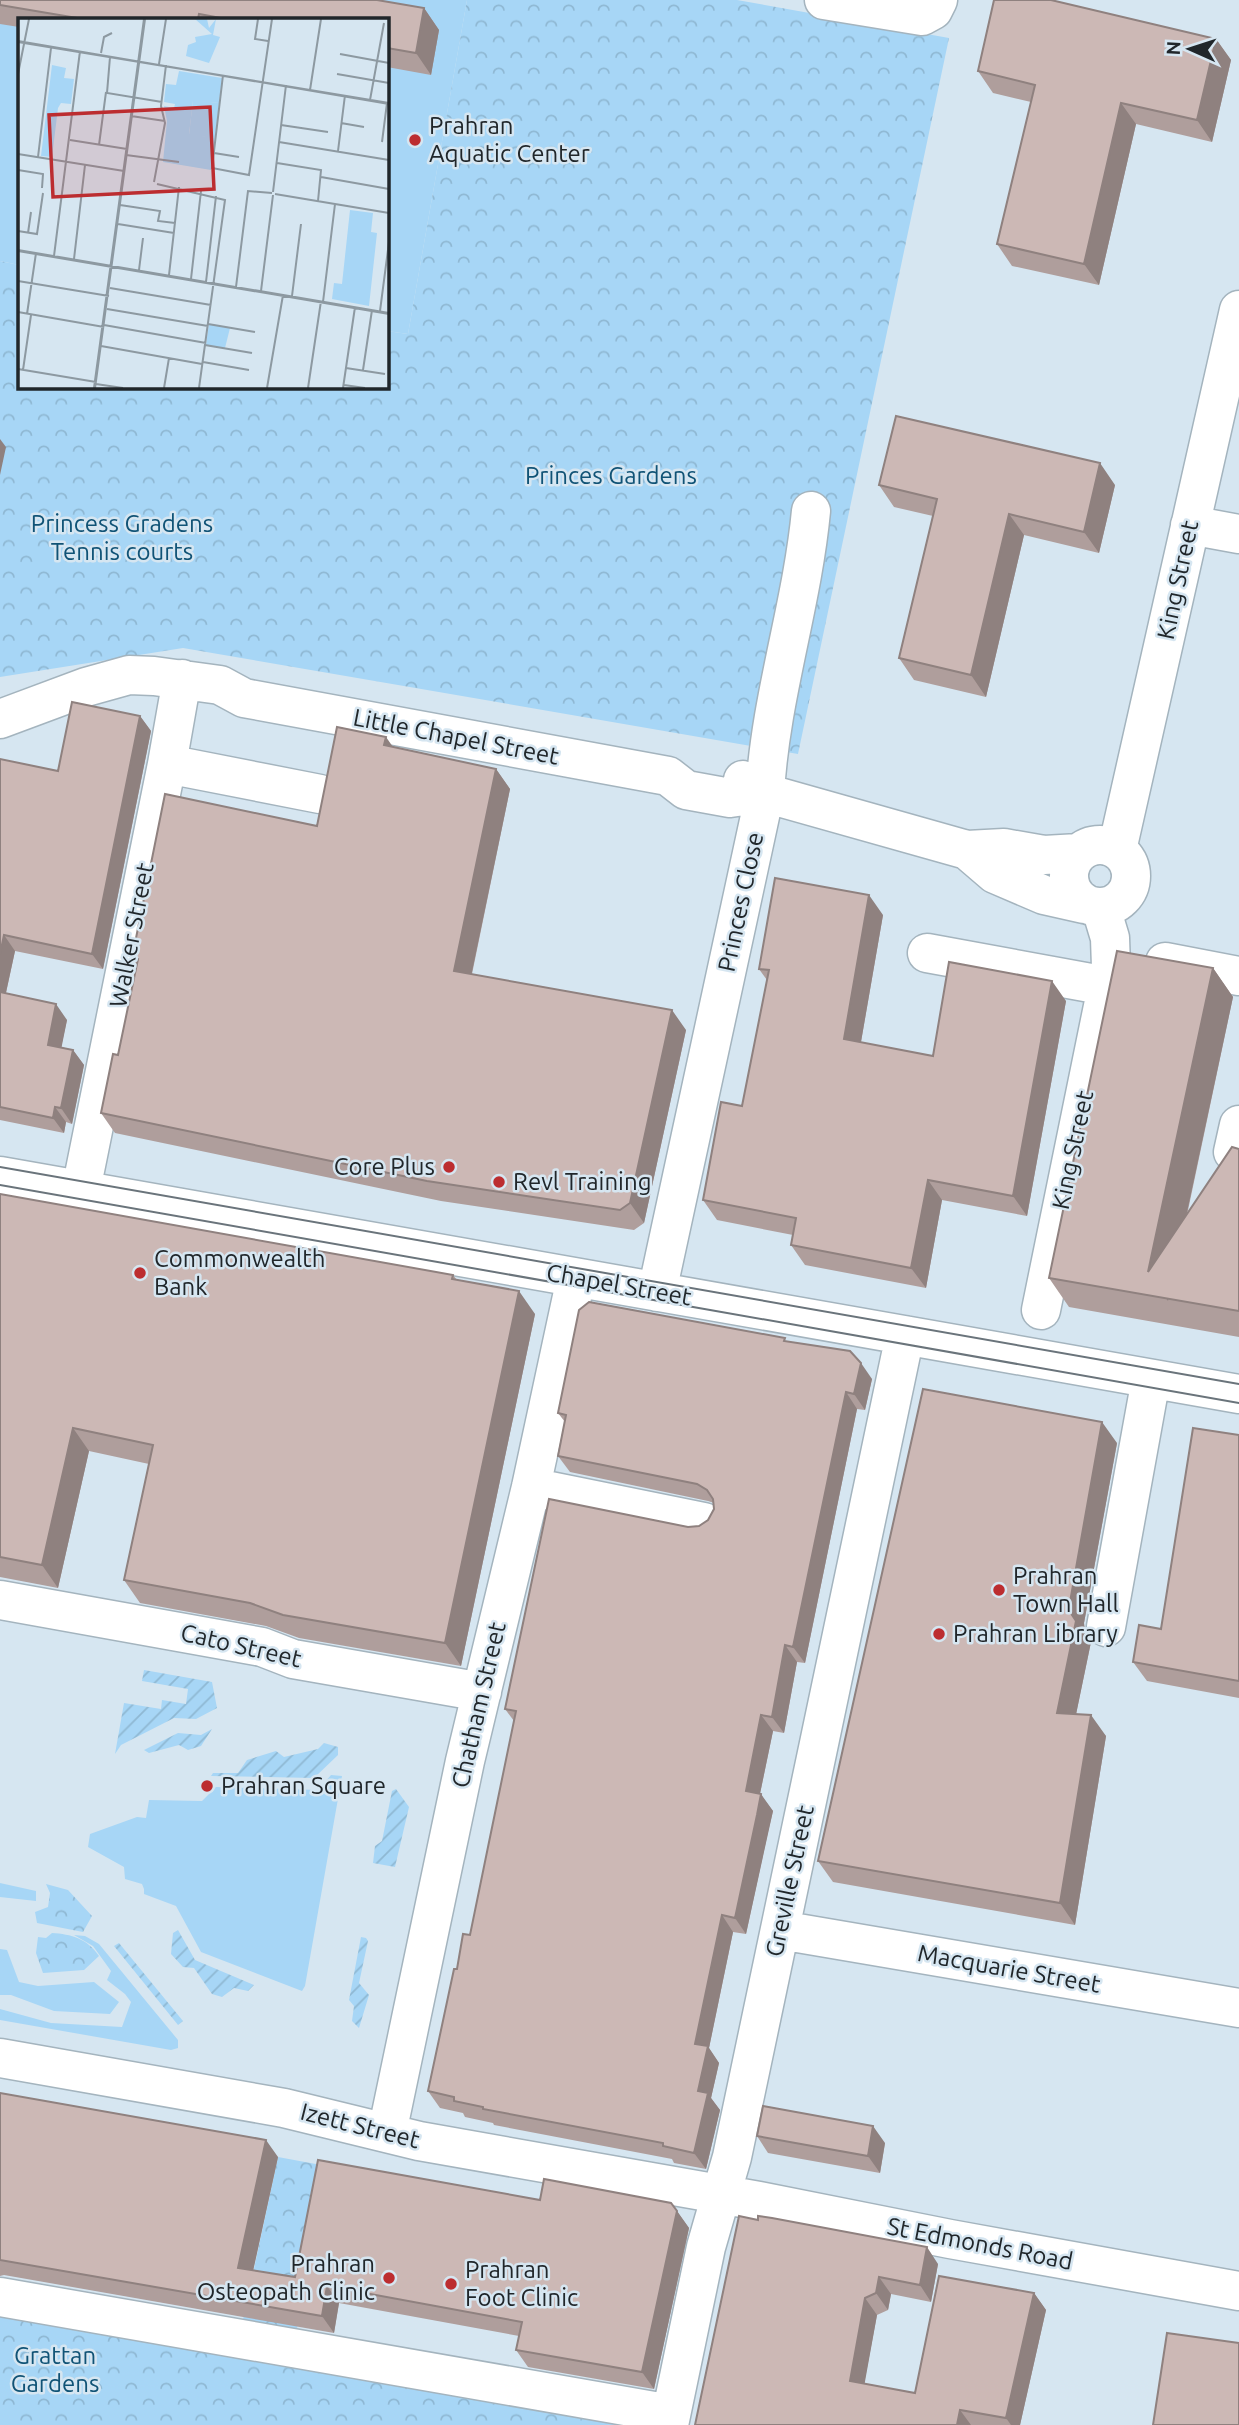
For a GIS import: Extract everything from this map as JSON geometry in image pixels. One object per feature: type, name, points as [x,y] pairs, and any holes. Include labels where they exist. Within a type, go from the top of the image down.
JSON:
[{"type":"street","points":[[824,0],[913,15],[933,7]]},
{"type":"street","name":"King Street","points":[[1117,850],[1239,310]]},
{"type":"street","name":"Princes Close","points":[[657,1292],[765,793],[768,748],[807,552],[811,511]]},
{"type":"street","points":[[1190,525],[1239,534]]},
{"type":"street","name":"Little Chapel Street","points":[[0,719],[129,675],[180,690],[220,685],[244,698],[668,776],[690,767],[734,775],[765,793],[967,850],[1004,848],[1044,855],[1079,853]]},
{"type":"street","name":"Walker Street","points":[[80,1190],[180,690]]},
{"type":"street","points":[[167,764],[320,794]]},
{"type":"street","points":[[1097,845],[1117,850],[1130,865],[1130,884],[1120,901],[1111,906],[1092,906],[1071,889],[1069,870],[1079,853],[1097,845]]},
{"type":"street","name":"Little Chapel Street","points":[[967,850],[995,874],[1044,895],[1092,906]]},
{"type":"street","name":"King Street","points":[[1041,1310],[1109,969],[1110,938],[1092,906]]},
{"type":"street","points":[[927,953],[1109,969],[1239,976]]},
{"type":"street","name":"Chapel Street","points":[[0,1176],[1239,1394]]},
{"type":"street","name":"Chatham Street","points":[[387,2133],[465,1760],[531,1487],[576,1278]]},
{"type":"street","name":"Greville Street","points":[[670,2420],[706,2247],[732,2157],[905,1335]]},
{"type":"street","points":[[1106,1627],[1151,1379]]},
{"type":"street","points":[[531,1487],[704,1522]]},
{"type":"street","name":"Cato Street","points":[[0,1600],[262,1647],[293,1659],[482,1692]]},
{"type":"street","name":"Macquarie Street","points":[[779,1930],[1239,2008]]},
{"type":"street","name":"Izett Street","points":[[0,2058],[284,2108],[419,2141],[721,2195]]},
{"type":"street","name":"St Edmonds Road","points":[[721,2195],[1239,2291]]},
{"type":"street","points":[[0,2297],[670,2420]]},
{"type":"green space","name":"Prahran Aquatic Center","points":[[0,0],[467,0],[408,334],[388,331],[388,18],[18,18],[18,265],[0,261]]},
{"type":"green space","name":"Princes Gardens","points":[[467,0],[737,0],[949,38],[798,754],[183,648],[0,677],[0,261],[18,265],[18,388],[388,388],[388,331],[408,334]]},
{"type":"green space","points":[[144,1670],[212,1682],[217,1708],[196,1719],[174,1718],[121,1745],[115,1754],[124,1703],[161,1709],[162,1700],[186,1704],[188,1689],[142,1681]]},
{"type":"green space","points":[[212,1729],[201,1746],[188,1750],[179,1745],[149,1753],[144,1750],[178,1733],[201,1735]]},
{"type":"green space","points":[[324,1743],[338,1747],[338,1755],[314,1778],[211,1776],[213,1773],[238,1773],[247,1760],[276,1751],[284,1757],[318,1749]]},
{"type":"green space","points":[[331,1775],[342,1776],[302,1991],[201,1952],[176,1906],[144,1894],[142,1884],[125,1879],[124,1867],[88,1847],[90,1834],[137,1817],[146,1818],[149,1800],[202,1801],[216,1787],[318,1790]]},
{"type":"green space","points":[[396,1789],[409,1807],[395,1867],[373,1863],[375,1846],[382,1841],[392,1791]]},
{"type":"green space","points":[[0,1883],[36,1891],[36,1901],[0,1897]]},
{"type":"green space","points":[[46,1884],[68,1890],[92,1916],[83,1932],[37,1923],[35,1912],[48,1907],[50,1893]]},
{"type":"green space","points":[[178,1930],[195,1960],[254,1985],[248,1991],[234,1988],[222,1997],[212,1994],[194,1968],[183,1967],[171,1954],[173,1933]]},
{"type":"green space","points":[[52,1933],[78,1938],[90,1945],[99,1956],[84,1970],[43,1973],[36,1953],[38,1937],[46,1938]]},
{"type":"green space","points":[[74,1935],[85,1936],[99,1944],[178,2040],[178,2048],[171,2050],[0,2020],[0,2009],[51,2023],[122,2027],[131,2002],[107,1980],[111,1971],[93,1946]]},
{"type":"green space","points":[[361,1937],[368,1941],[359,1983],[369,1995],[359,2028],[352,2021],[354,2006],[349,2000]]},
{"type":"green space","points":[[119,1943],[183,2021],[178,2025],[114,1946]]},
{"type":"green space","points":[[0,1949],[7,1950],[19,1982],[38,1986],[94,1982],[119,2002],[110,2014],[54,2011],[11,1995],[0,1995]]},
{"type":"green space","points":[[278,2157],[332,2167],[295,2338],[241,2329]]},
{"type":"green space","name":"Grattan Gardens","points":[[0,2304],[636,2425],[0,2425]]},
{"type":"building","points":[[0,0],[377,0],[424,8],[416,53],[388,48],[388,18],[221,18],[199,14],[198,18],[77,18],[0,5]]},
{"type":"building","points":[[994,0],[1051,0],[1216,39],[1197,120],[1121,103],[1084,264],[997,244],[1035,85],[978,71]]},
{"type":"building","points":[[896,416],[1100,463],[1084,532],[1009,514],[971,675],[899,658],[937,499],[879,485]]},
{"type":"building","points":[[72,702],[140,716],[92,954],[4,935],[0,954],[0,759],[58,771]]},
{"type":"building","points":[[337,727],[386,737],[384,745],[496,769],[454,971],[672,1010],[630,1203],[620,1210],[427,1181],[101,1113],[113,1054],[118,1055],[138,959],[132,958],[165,794],[317,826]]},
{"type":"building","points":[[775,878],[869,895],[844,1039],[933,1056],[949,962],[1052,981],[1013,1196],[928,1180],[911,1268],[791,1245],[796,1218],[703,1200],[721,1102],[742,1106],[769,970],[759,969]]},
{"type":"building","points":[[1117,951],[1213,968],[1148,1272],[1232,1147],[1239,1149],[1239,1311],[1049,1278]]},
{"type":"building","points":[[0,992],[56,1004],[48,1045],[73,1050],[61,1108],[55,1107],[53,1118],[0,1107]]},
{"type":"building","points":[[0,1194],[453,1275],[452,1279],[519,1291],[445,1643],[283,1615],[250,1603],[124,1580],[153,1445],[73,1428],[42,1565],[0,1557]]},
{"type":"building","points":[[589,1302],[785,1338],[784,1341],[850,1351],[861,1363],[854,1394],[846,1392],[793,1647],[785,1645],[772,1717],[761,1715],[746,1791],[761,1794],[757,1815],[735,1918],[722,1915],[695,2044],[708,2046],[698,2091],[708,2093],[694,2153],[663,2146],[663,2143],[483,2109],[454,2101],[454,2097],[428,2091],[463,1934],[470,1935],[516,1711],[505,1709],[549,1499],[688,1527],[699,1526],[708,1520],[714,1509],[713,1499],[707,1490],[697,1484],[558,1456],[566,1415],[558,1413],[579,1310]]},
{"type":"building","name":"Prahran Town Hall","points":[[923,1389],[1102,1422],[1070,1602],[1070,1612],[1076,1621],[1057,1713],[1091,1715],[1060,1903],[818,1861]]},
{"type":"building","points":[[1193,1428],[1239,1435],[1239,1681],[1133,1662],[1139,1625],[1161,1629]]},
{"type":"building","points":[[0,2093],[266,2140],[238,2268],[295,2277],[318,2160],[540,2200],[544,2179],[671,2203],[677,2211],[642,2372],[516,2350],[522,2322],[327,2286],[322,2316],[0,2260]]},
{"type":"building","points":[[763,2106],[873,2126],[868,2156],[757,2136]]},
{"type":"building","points":[[739,2216],[758,2220],[758,2216],[772,2218],[927,2247],[920,2285],[879,2277],[876,2293],[865,2298],[850,2381],[915,2393],[939,2276],[1034,2293],[1006,2418],[960,2410],[957,2425],[695,2425]]},
{"type":"building","points":[[1167,2333],[1239,2343],[1239,2425],[1153,2425]]},
{"type":"tram line","points":[[0,1167],[1239,1384]]},
{"type":"tram line","points":[[0,1185],[1239,1403]]},
{"type":"place","name":"Prahran Aquatic Center","points":[[415,140]]},
{"type":"place","name":"Core Plus","points":[[449,1167]]},
{"type":"place","name":"Revl Training","points":[[499,1182]]},
{"type":"place","name":"Commonwealth Bank","points":[[140,1273]]},
{"type":"place","name":"Prahran Town Hall","points":[[999,1590]]},
{"type":"place","name":"Prahran Library","points":[[939,1634]]},
{"type":"place","name":"Prahran Square","points":[[207,1786]]},
{"type":"place","name":"Prahran Osteopath Clinic","points":[[389,2278]]},
{"type":"place","name":"Prahran Foot Clinic","points":[[451,2284]]},
{"type":"park label","name":"Princess Gradens Tennis courts","points":[[122,538]]}]
